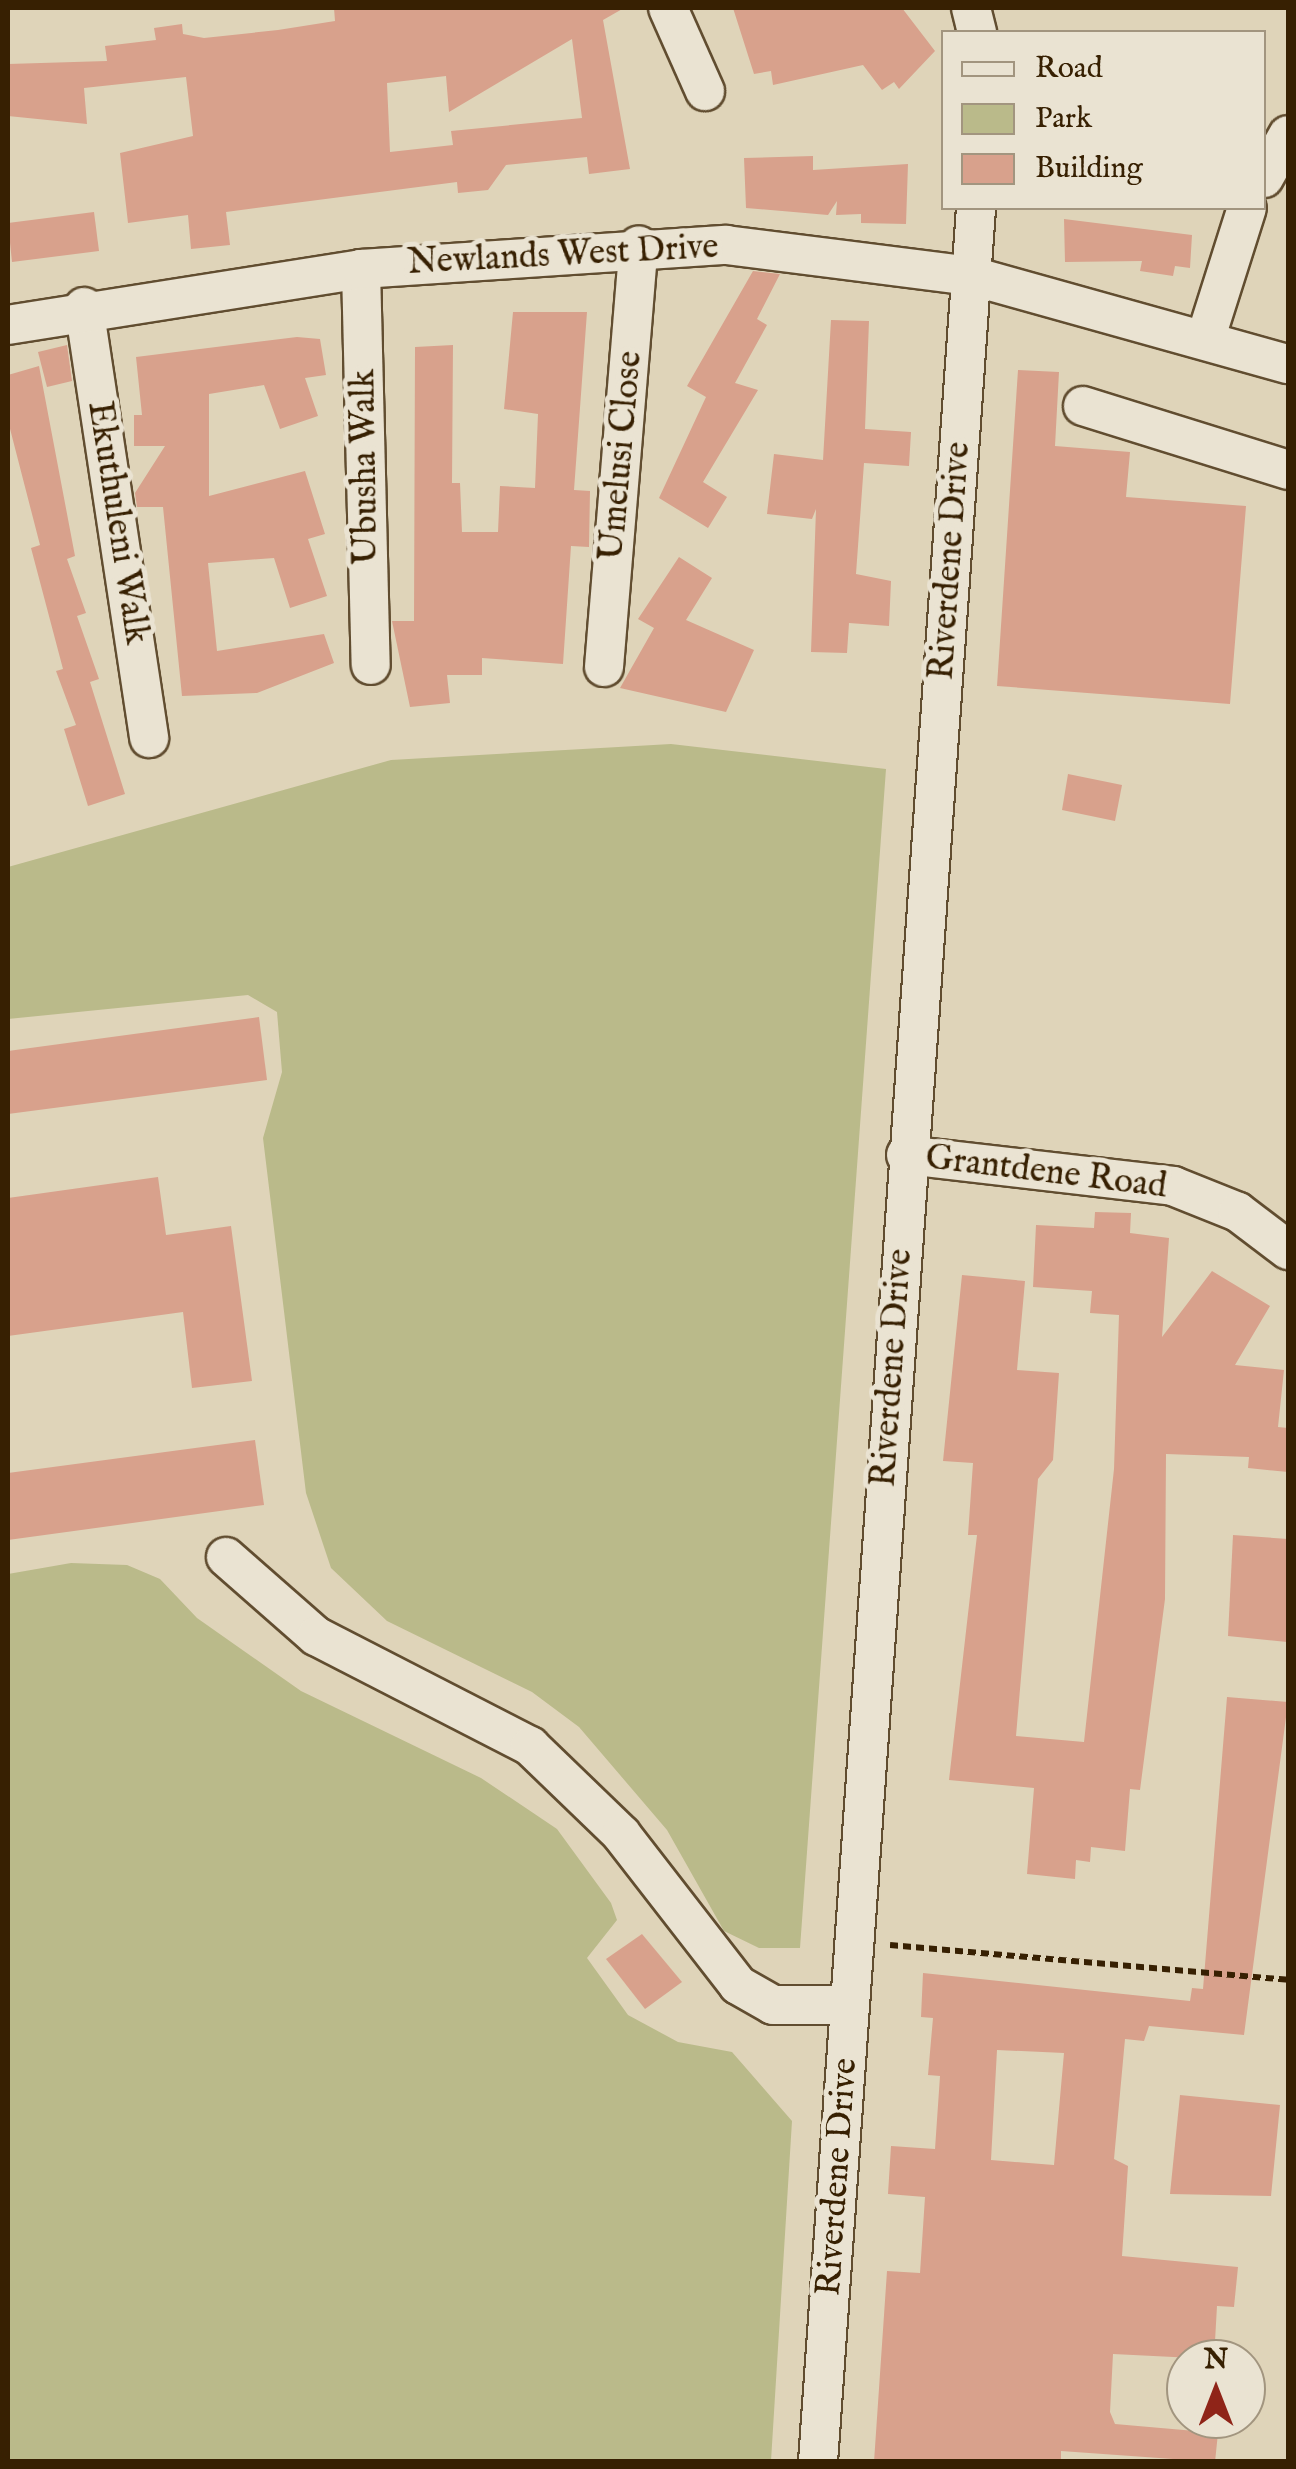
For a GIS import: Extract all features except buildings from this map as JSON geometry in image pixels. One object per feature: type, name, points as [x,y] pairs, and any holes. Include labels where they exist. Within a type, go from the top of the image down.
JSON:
[{"type":"street","points":[[668,8],[705,91]]},
{"type":"street","points":[[1266,174],[1288,135]]},
{"type":"street","name":"Riverdene Drive","points":[[818,2462],[906,1155],[976,210]]},
{"type":"street","points":[[1206,338],[1246,210]]},
{"type":"street","name":"Newlands West Drive","points":[[8,325],[84,307],[361,269],[640,244],[726,245],[972,276],[1206,338],[1288,364]]},
{"type":"street","name":"Umelusi Close","points":[[604,667],[640,244]]},
{"type":"street","name":"Ubusha Walk","points":[[361,269],[372,665]]},
{"type":"street","name":"Ekuthuleni Walk","points":[[84,307],[149,738]]},
{"type":"street","points":[[1083,406],[1288,470]]},
{"type":"street","name":"Grantdene Road","points":[[906,1155],[1173,1186],[1238,1212],[1288,1250]]},
{"type":"street","points":[[226,1557],[316,1636],[530,1746],[621,1834],[738,1985],[773,2005],[850,2005]]},
{"type":"path","points":[[854,1942],[1288,1980]]},
{"type":"green space","points":[[671,744],[886,769],[800,1948],[759,1948],[724,1931],[667,1830],[579,1727],[532,1692],[387,1621],[331,1568],[306,1493],[263,1138],[282,1072],[277,1012],[248,995],[8,1019],[8,867],[391,760]]},
{"type":"green space","points":[[71,1563],[127,1565],[160,1579],[197,1618],[301,1691],[481,1778],[557,1829],[611,1903],[617,1920],[587,1958],[628,2015],[678,2042],[732,2052],[792,2121],[771,2461],[8,2461],[8,1574]]}]
